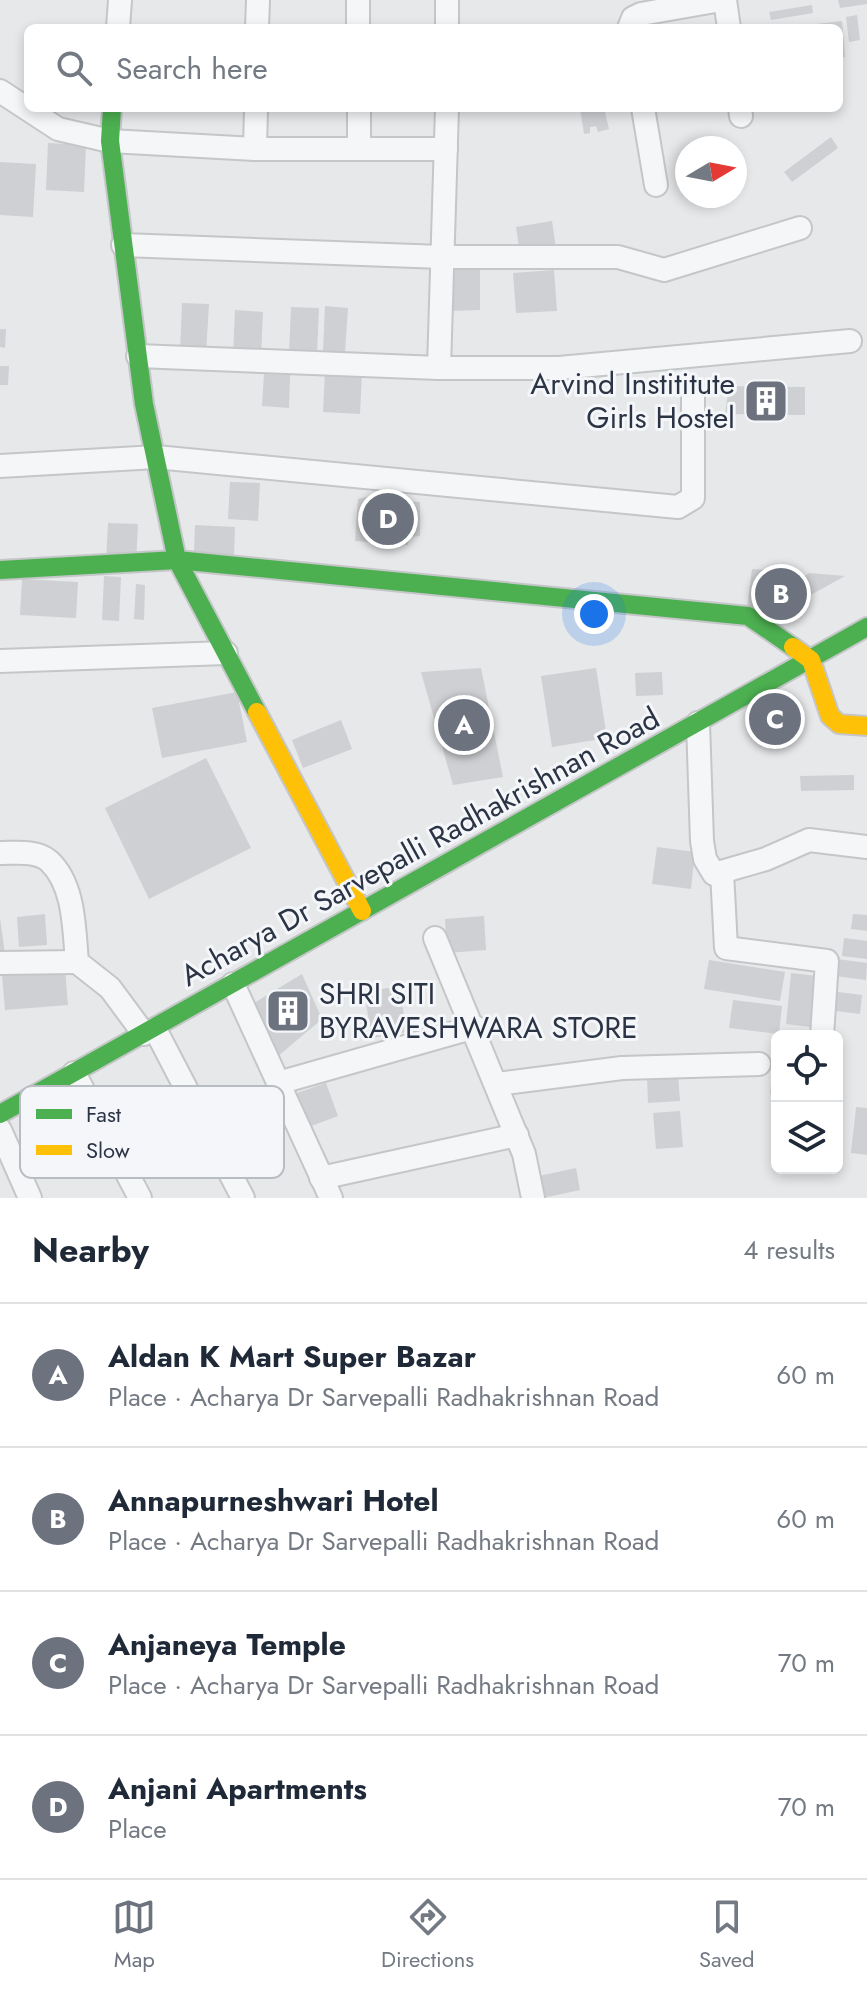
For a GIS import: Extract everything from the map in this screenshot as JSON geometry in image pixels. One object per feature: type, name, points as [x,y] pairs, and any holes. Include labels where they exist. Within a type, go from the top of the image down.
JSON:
[{"type":"street","points":[[118,24],[120,0]]},
{"type":"street","points":[[257,24],[258,0]]},
{"type":"street","points":[[358,0],[358,24]]},
{"type":"street","points":[[447,0],[447,24]]},
{"type":"street","points":[[631,24],[633,18],[641,14],[723,0],[728,24]]},
{"type":"street","points":[[0,91],[24,107]]},
{"type":"street","points":[[32,112],[58,129],[110,141],[255,149],[446,149]]},
{"type":"street","points":[[112,112],[110,141],[138,356],[177,560],[362,911]]},
{"type":"street","points":[[255,149],[256,112]]},
{"type":"street","points":[[359,112],[359,147]]},
{"type":"street","points":[[439,368],[447,112]]},
{"type":"street","points":[[644,112],[656,185]]},
{"type":"street","points":[[123,245],[442,257],[618,257],[664,270],[800,228]]},
{"type":"street","points":[[138,356],[439,368],[559,368],[850,341]]},
{"type":"street","points":[[0,466],[156,457],[678,507],[693,498],[693,397]]},
{"type":"street","points":[[0,570],[177,560],[748,616],[811,660],[830,716],[839,724],[867,726]]},
{"type":"street","name":"Acharya Dr Sarvepalli Radhakrishnan Road","points":[[51,1086],[867,627]]},
{"type":"street","points":[[0,661],[226,653]]},
{"type":"street","points":[[698,723],[702,841],[705,859],[714,874],[766,859],[799,841],[867,847]]},
{"type":"street","points":[[0,853],[28,853],[48,861],[71,899],[77,962]]},
{"type":"street","points":[[722,872],[726,948],[827,961],[822,1030]]},
{"type":"street","points":[[435,938],[475,1027],[517,1135],[533,1198]]},
{"type":"street","points":[[0,963],[77,962],[110,988],[149,1031],[180,1086]]},
{"type":"street","points":[[233,984],[279,1086]]},
{"type":"street","points":[[278,1083],[475,1027]]},
{"type":"street","points":[[497,1084],[622,1068],[759,1064]]},
{"type":"street","points":[[74,1073],[81,1086]]},
{"type":"street","points":[[284,1096],[326,1188],[517,1135]]},
{"type":"street","name":"Acharya Dr Sarvepalli Radhakrishnan Road","points":[[0,1114],[20,1103]]},
{"type":"street","points":[[0,1130],[20,1175]]},
{"type":"street","points":[[21,1178],[30,1198]]},
{"type":"street","points":[[129,1178],[140,1198]]},
{"type":"street","points":[[232,1178],[243,1198]]},
{"type":"building","points":[[838,0],[867,0],[867,4],[840,8]]},
{"type":"building","points":[[812,5],[813,13],[771,20],[769,12]]},
{"type":"building","points":[[857,15],[860,40],[849,42],[846,17]]},
{"type":"building","points":[[581,112],[605,112],[609,129],[598,132],[596,126],[590,127],[590,133],[584,134]]},
{"type":"building","points":[[831,137],[838,148],[792,182],[784,172]]},
{"type":"building","points":[[48,143],[86,145],[84,192],[46,190]]},
{"type":"building","points":[[0,162],[36,164],[33,217],[0,215]]},
{"type":"building","points":[[552,221],[556,249],[520,254],[516,227]]},
{"type":"building","points":[[451,269],[480,269],[480,310],[451,311]]},
{"type":"building","points":[[554,270],[557,311],[516,313],[513,273]]},
{"type":"building","points":[[182,303],[209,304],[206,354],[180,353]]},
{"type":"building","points":[[325,306],[348,308],[345,352],[323,351]]},
{"type":"building","points":[[291,307],[319,308],[317,353],[289,352]]},
{"type":"building","points":[[235,310],[263,312],[261,358],[233,356]]},
{"type":"building","points":[[0,329],[6,329],[5,348],[0,347]]},
{"type":"building","points":[[0,366],[9,366],[8,385],[0,385]]},
{"type":"building","points":[[325,371],[362,373],[360,414],[323,412]]},
{"type":"building","points":[[264,374],[290,375],[289,408],[262,406]]},
{"type":"building","name":"Arvind Instititute Girls Hostel","points":[[729,386],[805,387],[805,415],[725,414]]},
{"type":"building","points":[[230,482],[260,483],[258,521],[228,519]]},
{"type":"building","points":[[371,496],[377,500],[420,502],[420,536],[409,537],[408,545],[355,541],[358,499]]},
{"type":"building","points":[[108,523],[138,524],[136,564],[106,562]]},
{"type":"building","points":[[195,525],[235,527],[234,557],[194,553]]},
{"type":"building","points":[[752,569],[801,572],[802,578],[809,573],[845,576],[780,612],[747,610]]},
{"type":"building","points":[[104,576],[121,577],[119,621],[102,620]]},
{"type":"building","points":[[22,579],[78,582],[76,618],[20,615]]},
{"type":"building","points":[[136,584],[145,585],[144,620],[134,619]]},
{"type":"building","points":[[481,668],[503,777],[453,785],[421,672]]},
{"type":"building","points":[[596,668],[607,738],[552,747],[541,676]]},
{"type":"building","points":[[662,672],[663,695],[636,696],[635,673]]},
{"type":"building","points":[[237,692],[247,742],[162,758],[152,708]]},
{"type":"building","points":[[792,707],[795,720],[759,731],[754,719]]},
{"type":"building","points":[[341,720],[352,749],[303,768],[292,740]]},
{"type":"building","points":[[206,758],[251,848],[149,899],[105,808]]},
{"type":"building","points":[[854,775],[854,790],[801,791],[800,776]]},
{"type":"building","points":[[657,847],[695,852],[691,889],[652,884]]},
{"type":"building","points":[[45,914],[47,945],[19,947],[17,917]]},
{"type":"building","points":[[853,914],[867,915],[867,931],[851,929]]},
{"type":"building","points":[[484,916],[486,950],[447,953],[445,919]]},
{"type":"building","points":[[0,918],[5,954],[0,954]]},
{"type":"building","points":[[844,938],[867,941],[867,959],[842,956]]},
{"type":"building","points":[[837,959],[867,963],[866,980],[835,976]]},
{"type":"building","points":[[709,960],[785,972],[780,1001],[704,989]]},
{"type":"building","points":[[65,970],[68,1005],[5,1010],[2,975]]},
{"type":"building","points":[[791,973],[817,976],[811,1027],[786,1024]]},
{"type":"building","name":"SHRI SITI BYRAVESHWARA STORE","points":[[302,974],[322,1019],[277,1057],[254,1003]]},
{"type":"building","points":[[399,986],[407,1032],[372,1038],[364,992]]},
{"type":"building","points":[[830,991],[862,995],[860,1014],[828,1010]]},
{"type":"building","points":[[733,1000],[782,1006],[779,1030],[771,1030],[771,1033],[729,1028]]},
{"type":"building","points":[[678,1075],[680,1101],[648,1103],[647,1077]]},
{"type":"building","points":[[326,1083],[338,1116],[306,1128],[294,1094]]},
{"type":"building","points":[[856,1107],[867,1108],[867,1155],[851,1153]]},
{"type":"building","points":[[680,1111],[683,1147],[656,1149],[653,1113]]},
{"type":"building","points":[[576,1168],[580,1190],[543,1198],[539,1176]]},
{"type":"traffic: fast","points":[[112,112],[110,141],[144,404],[177,560],[257,712]]},
{"type":"traffic: fast","points":[[0,570],[177,560],[748,616],[793,647]]},
{"type":"traffic: fast","points":[[50,1086],[867,627]]},
{"type":"traffic: fast","points":[[0,1114],[20,1103]]},
{"type":"traffic: slow","points":[[793,647],[811,660],[830,716],[839,724],[867,726]]},
{"type":"traffic: slow","points":[[257,712],[362,911]]},
{"type":"place","name":"Arvind Instititute Girls Hostel","points":[[766,401]]},
{"type":"place","name":"Anjani Apartments","points":[[388,519]]},
{"type":"place","name":"Annapurneshwari Hotel","points":[[781,594]]},
{"type":"place","name":"Anjaneya Temple","points":[[775,719]]},
{"type":"place","name":"Aldan K Mart Super Bazar","points":[[464,725]]},
{"type":"place","name":"SHRI SITI BYRAVESHWARA STORE","points":[[288,1011]]}]
